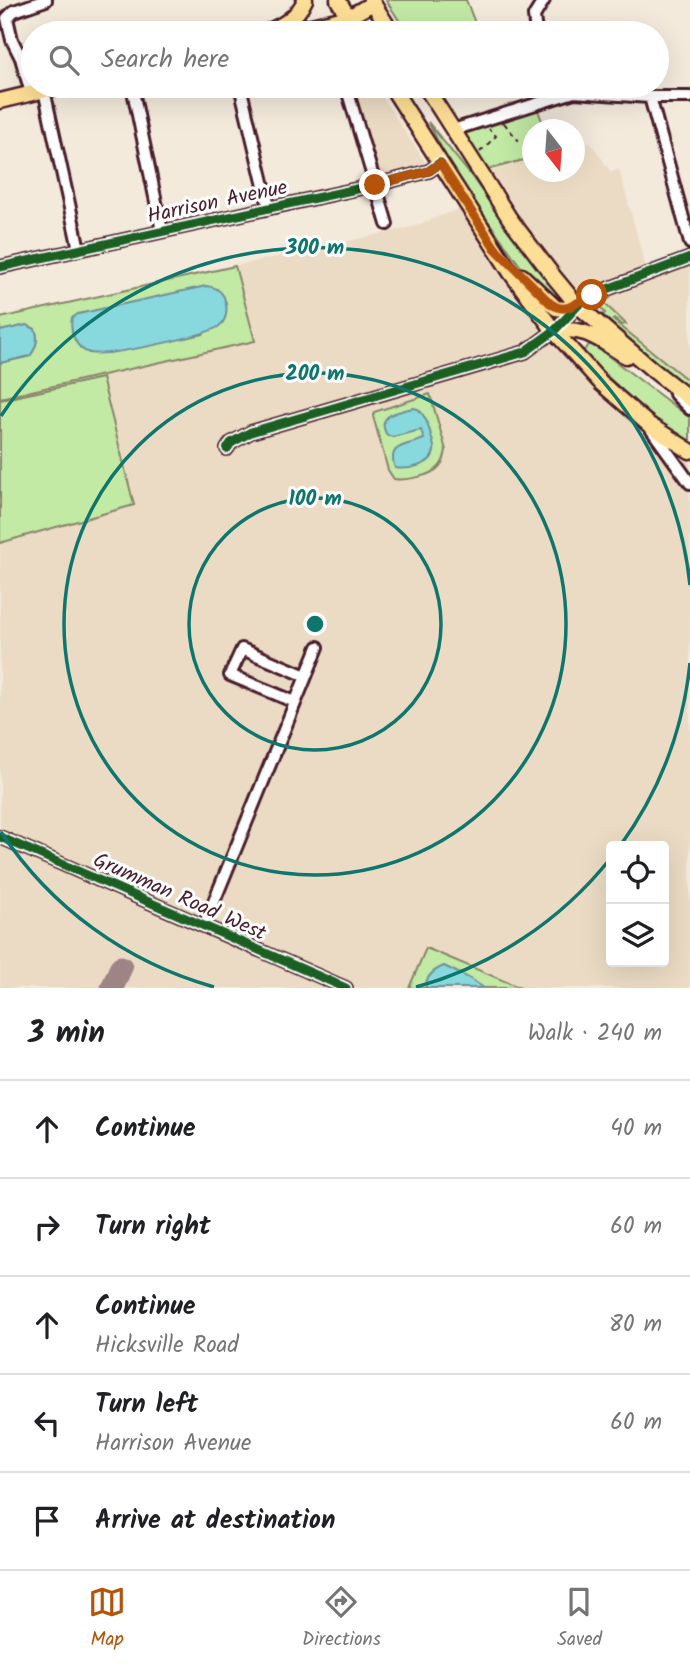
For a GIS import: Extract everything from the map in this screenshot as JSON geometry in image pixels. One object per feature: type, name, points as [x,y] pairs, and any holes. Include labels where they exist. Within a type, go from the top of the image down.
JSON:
[{"type":"main road","points":[[287,21],[298,13],[305,0]]},
{"type":"main road","points":[[338,0],[351,21]]},
{"type":"main road","points":[[332,21],[349,17],[372,1],[384,21]]},
{"type":"main road","points":[[0,101],[21,96]]},
{"type":"main road","points":[[399,98],[495,248],[554,331],[602,384],[648,424],[690,451]]},
{"type":"main road","points":[[433,98],[516,228],[577,305],[690,399]]},
{"type":"main road","points":[[495,248],[556,308],[564,309],[577,305]]},
{"type":"main road","points":[[554,331],[582,331],[654,371]]},
{"type":"street","points":[[21,58],[12,40],[7,18],[14,11],[46,0]]},
{"type":"street","points":[[535,21],[534,16],[544,0]]},
{"type":"street","points":[[669,97],[690,97]]},
{"type":"street","points":[[39,98],[79,249]]},
{"type":"street","points":[[134,98],[162,231]]},
{"type":"street","points":[[243,98],[269,207]]},
{"type":"street","points":[[350,98],[387,224]]},
{"type":"street","points":[[453,130],[538,98]]},
{"type":"street","points":[[650,98],[690,243]]},
{"type":"street","name":"Harrison Avenue","points":[[0,267],[375,185],[429,171],[440,163]]},
{"type":"street","points":[[227,449],[231,443],[251,432],[525,352],[554,331],[586,297],[690,258]]},
{"type":"street","points":[[654,371],[690,409]]},
{"type":"street","points":[[648,424],[690,483]]},
{"type":"street","points":[[204,926],[318,647]]},
{"type":"street","points":[[295,702],[230,675],[242,649],[306,677]]},
{"type":"street","name":"Grumman Road West","points":[[0,837],[346,988]]},
{"type":"path","points":[[501,114],[506,128],[519,141]]},
{"type":"path","points":[[471,160],[496,136]]},
{"type":"shaded area","points":[[356,98],[383,98],[427,165],[378,176]]},
{"type":"shaded area","points":[[590,142],[611,172],[619,169],[648,275],[690,260],[690,394],[582,304],[482,171],[522,161],[522,182],[585,182],[585,143]]},
{"type":"shaded area","points":[[461,208],[622,409],[690,455],[690,988],[0,988],[0,398],[254,341],[235,266],[412,227]]},
{"type":"green space","points":[[386,0],[466,0],[474,21],[399,21]]},
{"type":"green space","points":[[536,105],[541,119],[522,119],[522,161],[482,171],[457,132]]},
{"type":"green space","points":[[428,122],[557,292],[556,298],[526,274],[456,176]]},
{"type":"green space","points":[[235,266],[255,341],[0,398],[0,363],[30,356],[37,340],[35,329],[27,325],[0,331],[0,318]],"holes":[[[216,289],[223,296],[226,305],[203,334],[108,353],[88,353]]]},
{"type":"green space","points":[[611,297],[604,303],[626,324],[622,325],[613,320],[690,382],[690,391],[638,349],[603,315],[605,313],[597,303]]},
{"type":"green space","points":[[591,343],[690,418],[690,444],[647,412],[582,352]]},
{"type":"green space","points":[[102,378],[134,505],[0,543],[0,400]]},
{"type":"green space","points":[[430,394],[446,450],[443,461],[435,470],[424,475],[394,479],[388,470],[374,412]]},
{"type":"green space","points":[[426,948],[521,988],[409,988]]},
{"type":"water","points":[[206,286],[221,293],[226,302],[225,319],[218,327],[209,331],[155,345],[100,353],[85,351],[75,339],[72,318],[78,314]]},
{"type":"water","points":[[27,325],[35,329],[37,336],[37,343],[30,356],[0,363],[0,331]]},
{"type":"water","points":[[413,408],[418,409],[428,424],[434,451],[424,463],[395,468],[393,454],[396,450],[424,439],[421,430],[392,437],[387,435],[384,423],[390,416]]},
{"type":"water","points":[[444,966],[484,988],[426,988],[431,974]]},
{"type":"taxiway","points":[[112,988],[121,967]]},
{"type":"cycle path","points":[[0,267],[375,185],[429,171],[440,163]]},
{"type":"cycle path","points":[[227,449],[231,443],[251,432],[525,352],[554,331],[586,297],[690,258]]},
{"type":"cycle path","points":[[0,837],[346,988]]},
{"type":"route","points":[[375,185],[429,171],[440,163],[495,248],[550,303],[556,308],[564,309],[577,305],[592,295]]}]
